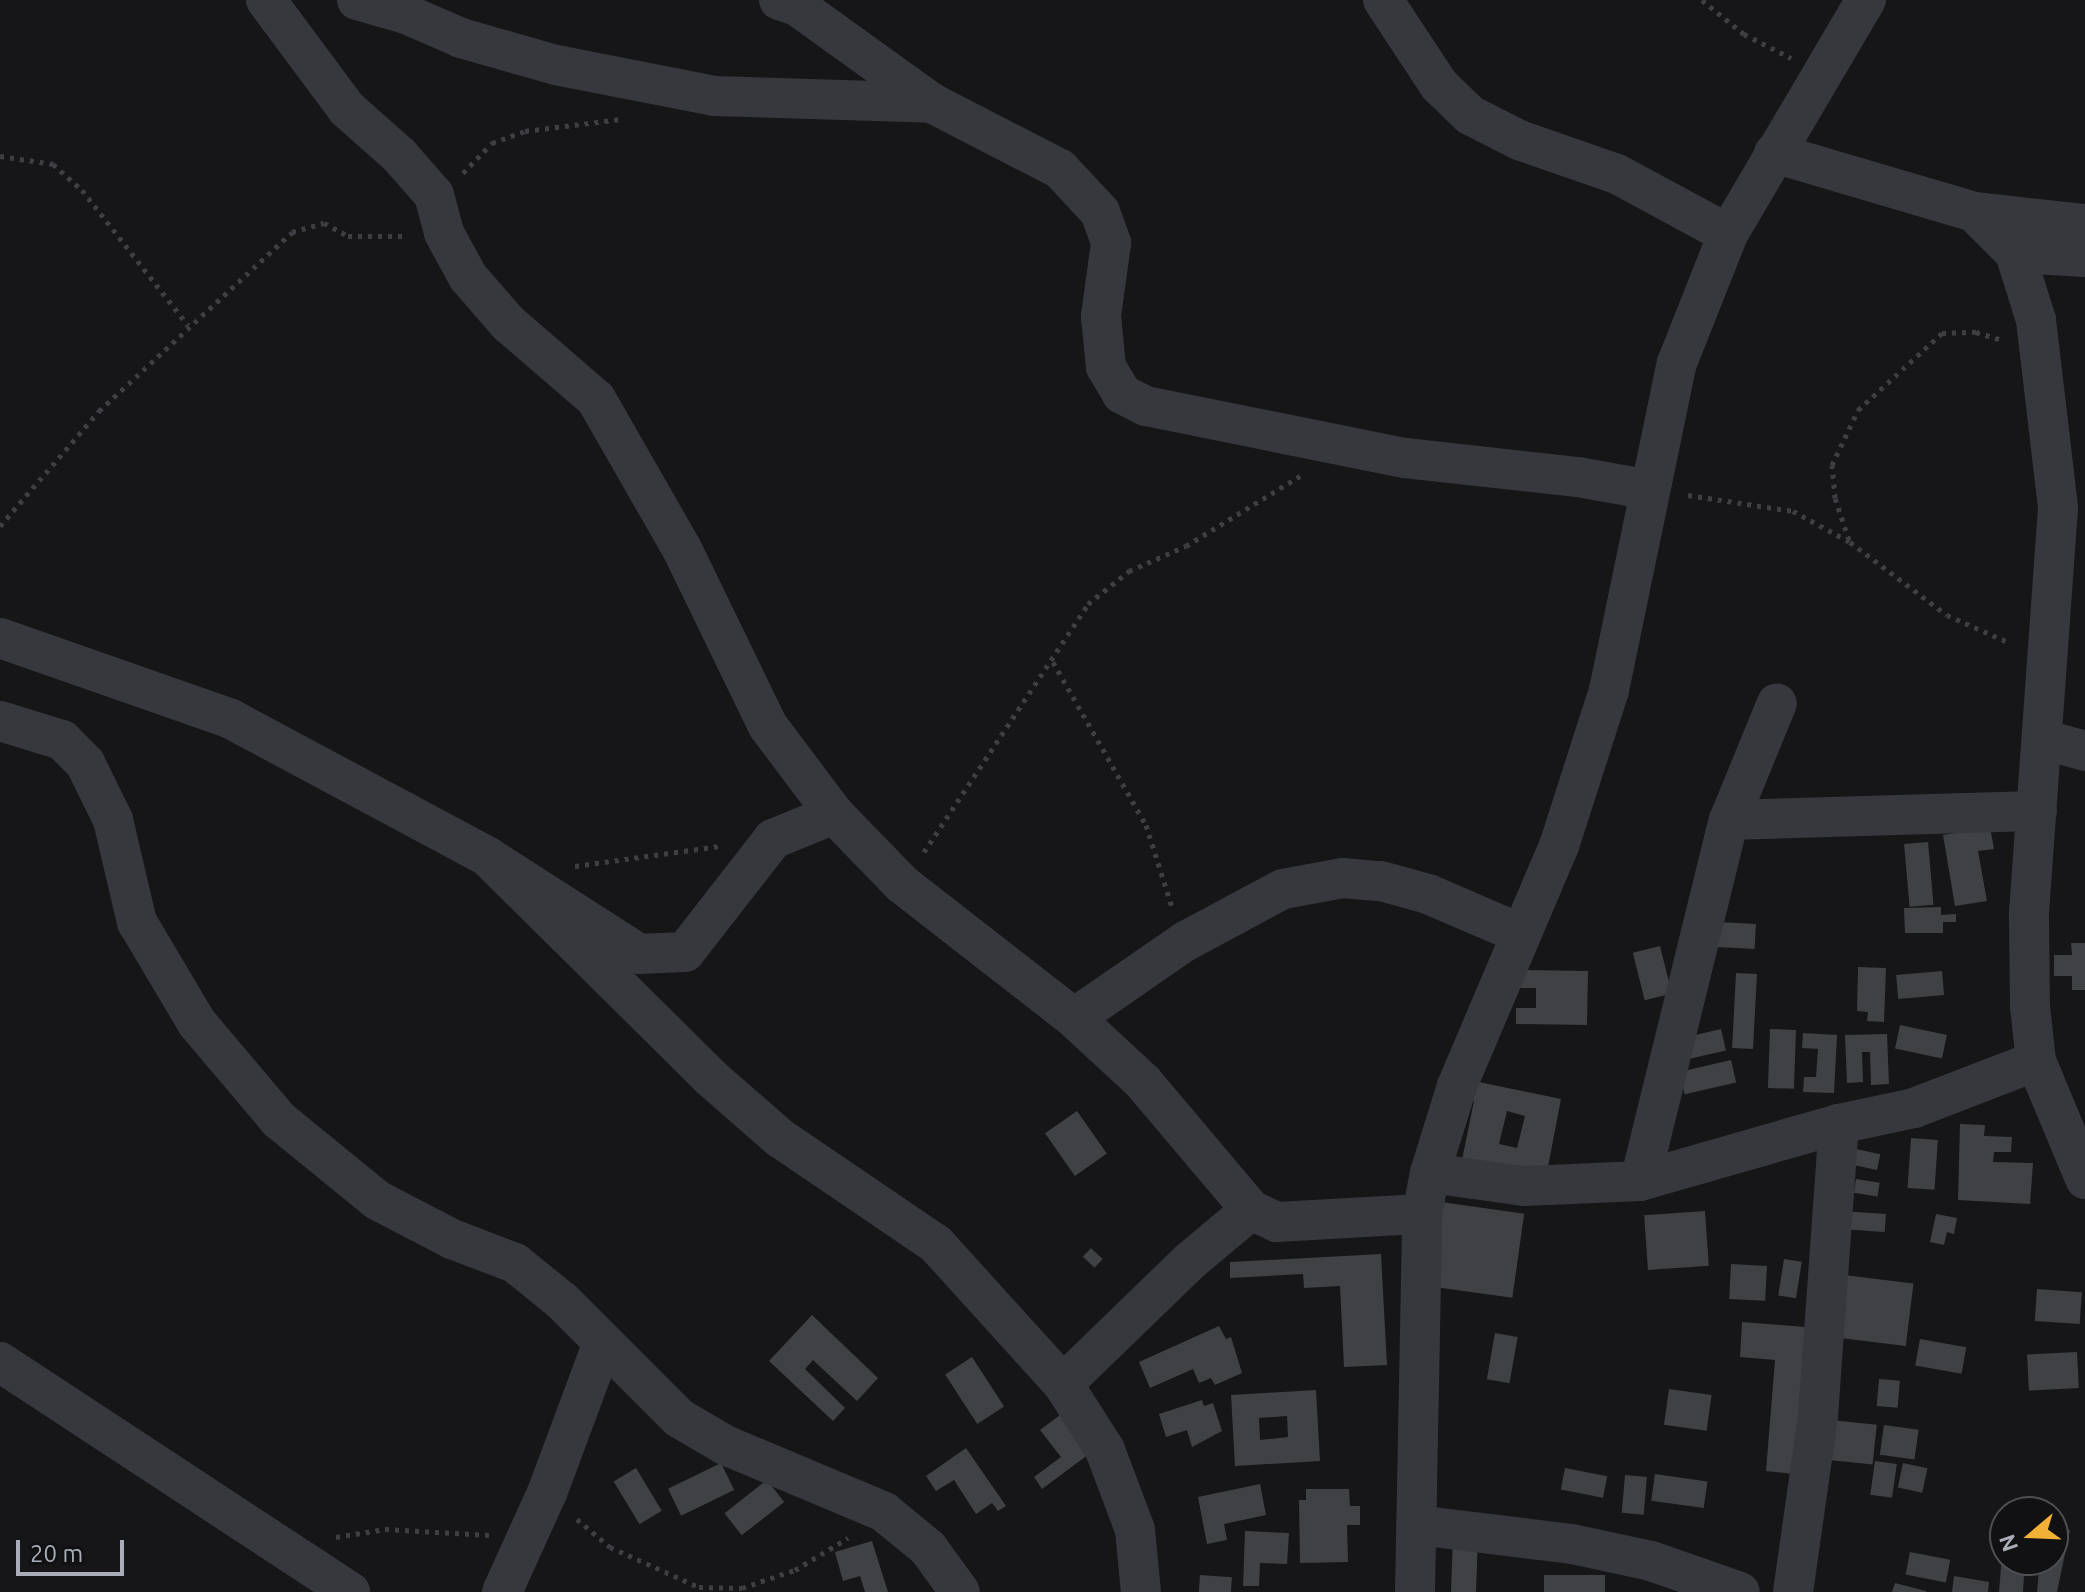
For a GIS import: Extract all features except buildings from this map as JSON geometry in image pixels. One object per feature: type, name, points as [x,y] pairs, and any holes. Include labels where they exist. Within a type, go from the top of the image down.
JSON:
[{"type":"street","points":[[266,0],[347,109],[399,155],[434,195],[444,233],[468,277],[508,323],[596,399],[682,549],[768,726],[834,814],[902,884],[1074,1018],[1143,1082],[1251,1210],[1277,1222],[1422,1214]]},
{"type":"street","points":[[357,0],[406,14],[461,38],[556,65],[714,96],[932,103]]},
{"type":"street","points":[[779,0],[797,6],[932,103],[1060,169],[1100,212],[1111,243],[1101,316],[1106,367],[1122,394],[1146,406],[1332,444],[1650,490]]},
{"type":"street","points":[[1383,0],[1439,85],[1470,115],[1519,140],[1617,174],[1728,234]]},
{"type":"street","points":[[1415,1592],[1422,1214],[1430,1173],[1457,1086],[1519,933],[1559,846],[1609,690],[1677,363],[1728,234],[1866,0]]},
{"type":"street","points":[[1774,153],[1974,212],[2085,224]]},
{"type":"street","points":[[1974,212],[2015,253],[2042,351],[2058,508],[2029,916],[2036,1061],[2073,1118],[2085,1179]]},
{"type":"street","points":[[2015,253],[2085,257]]},
{"type":"street","points":[[0,638],[231,719],[488,857],[639,954],[665,957],[685,952],[773,839],[834,814]]},
{"type":"street","points":[[1640,1181],[1729,820],[1777,703]]},
{"type":"street","points":[[0,721],[62,740],[85,763],[113,820],[137,922],[197,1023],[279,1120],[377,1200],[452,1239],[515,1263],[562,1301],[602,1345],[679,1418],[725,1445],[884,1512],[928,1548],[960,1592]]},
{"type":"street","points":[[2042,739],[2085,751]]},
{"type":"street","points":[[1729,820],[2037,811]]},
{"type":"street","points":[[488,857],[710,1077],[780,1138],[936,1244],[1063,1384],[1105,1450],[1135,1530],[1141,1592]]},
{"type":"street","points":[[1074,1018],[1184,942],[1283,889],[1343,878],[1428,894],[1519,933]]},
{"type":"street","points":[[1430,1173],[1524,1186],[1579,1188],[1640,1181],[1839,1124],[1914,1108],[2036,1061]]},
{"type":"street","points":[[1793,1592],[1818,1416],[1839,1124]]},
{"type":"street","points":[[1063,1384],[1190,1261],[1251,1210]]},
{"type":"street","points":[[502,1592],[547,1493],[602,1345]]},
{"type":"street","points":[[0,1362],[286,1553],[350,1592]]},
{"type":"street","points":[[1417,1525],[1572,1544],[1651,1561],[1740,1592]]},
{"type":"path","points":[[1702,0],[1744,34],[1821,73]]},
{"type":"path","points":[[434,195],[492,143],[514,135],[577,122],[638,120]]},
{"type":"path","points":[[0,156],[53,164],[82,190],[188,325]]},
{"type":"path","points":[[0,526],[99,411],[258,259],[310,223],[324,223],[348,236],[444,233]]},
{"type":"path","points":[[1850,542],[1835,498],[1832,465],[1858,410],[1907,360],[1942,333],[1976,332],[2042,351]]},
{"type":"path","points":[[902,884],[1053,662],[1088,604],[1129,571],[1186,546],[1284,488],[1332,444]]},
{"type":"path","points":[[1650,490],[1793,511],[1850,542],[1947,615],[2019,645]]},
{"type":"path","points":[[1053,662],[1146,825],[1184,942]]},
{"type":"path","points":[[564,867],[773,839]]},
{"type":"path","points":[[547,1493],[610,1547],[699,1587],[742,1588],[795,1570],[884,1512]]},
{"type":"path","points":[[286,1553],[385,1529],[476,1531],[525,1544]]}]
